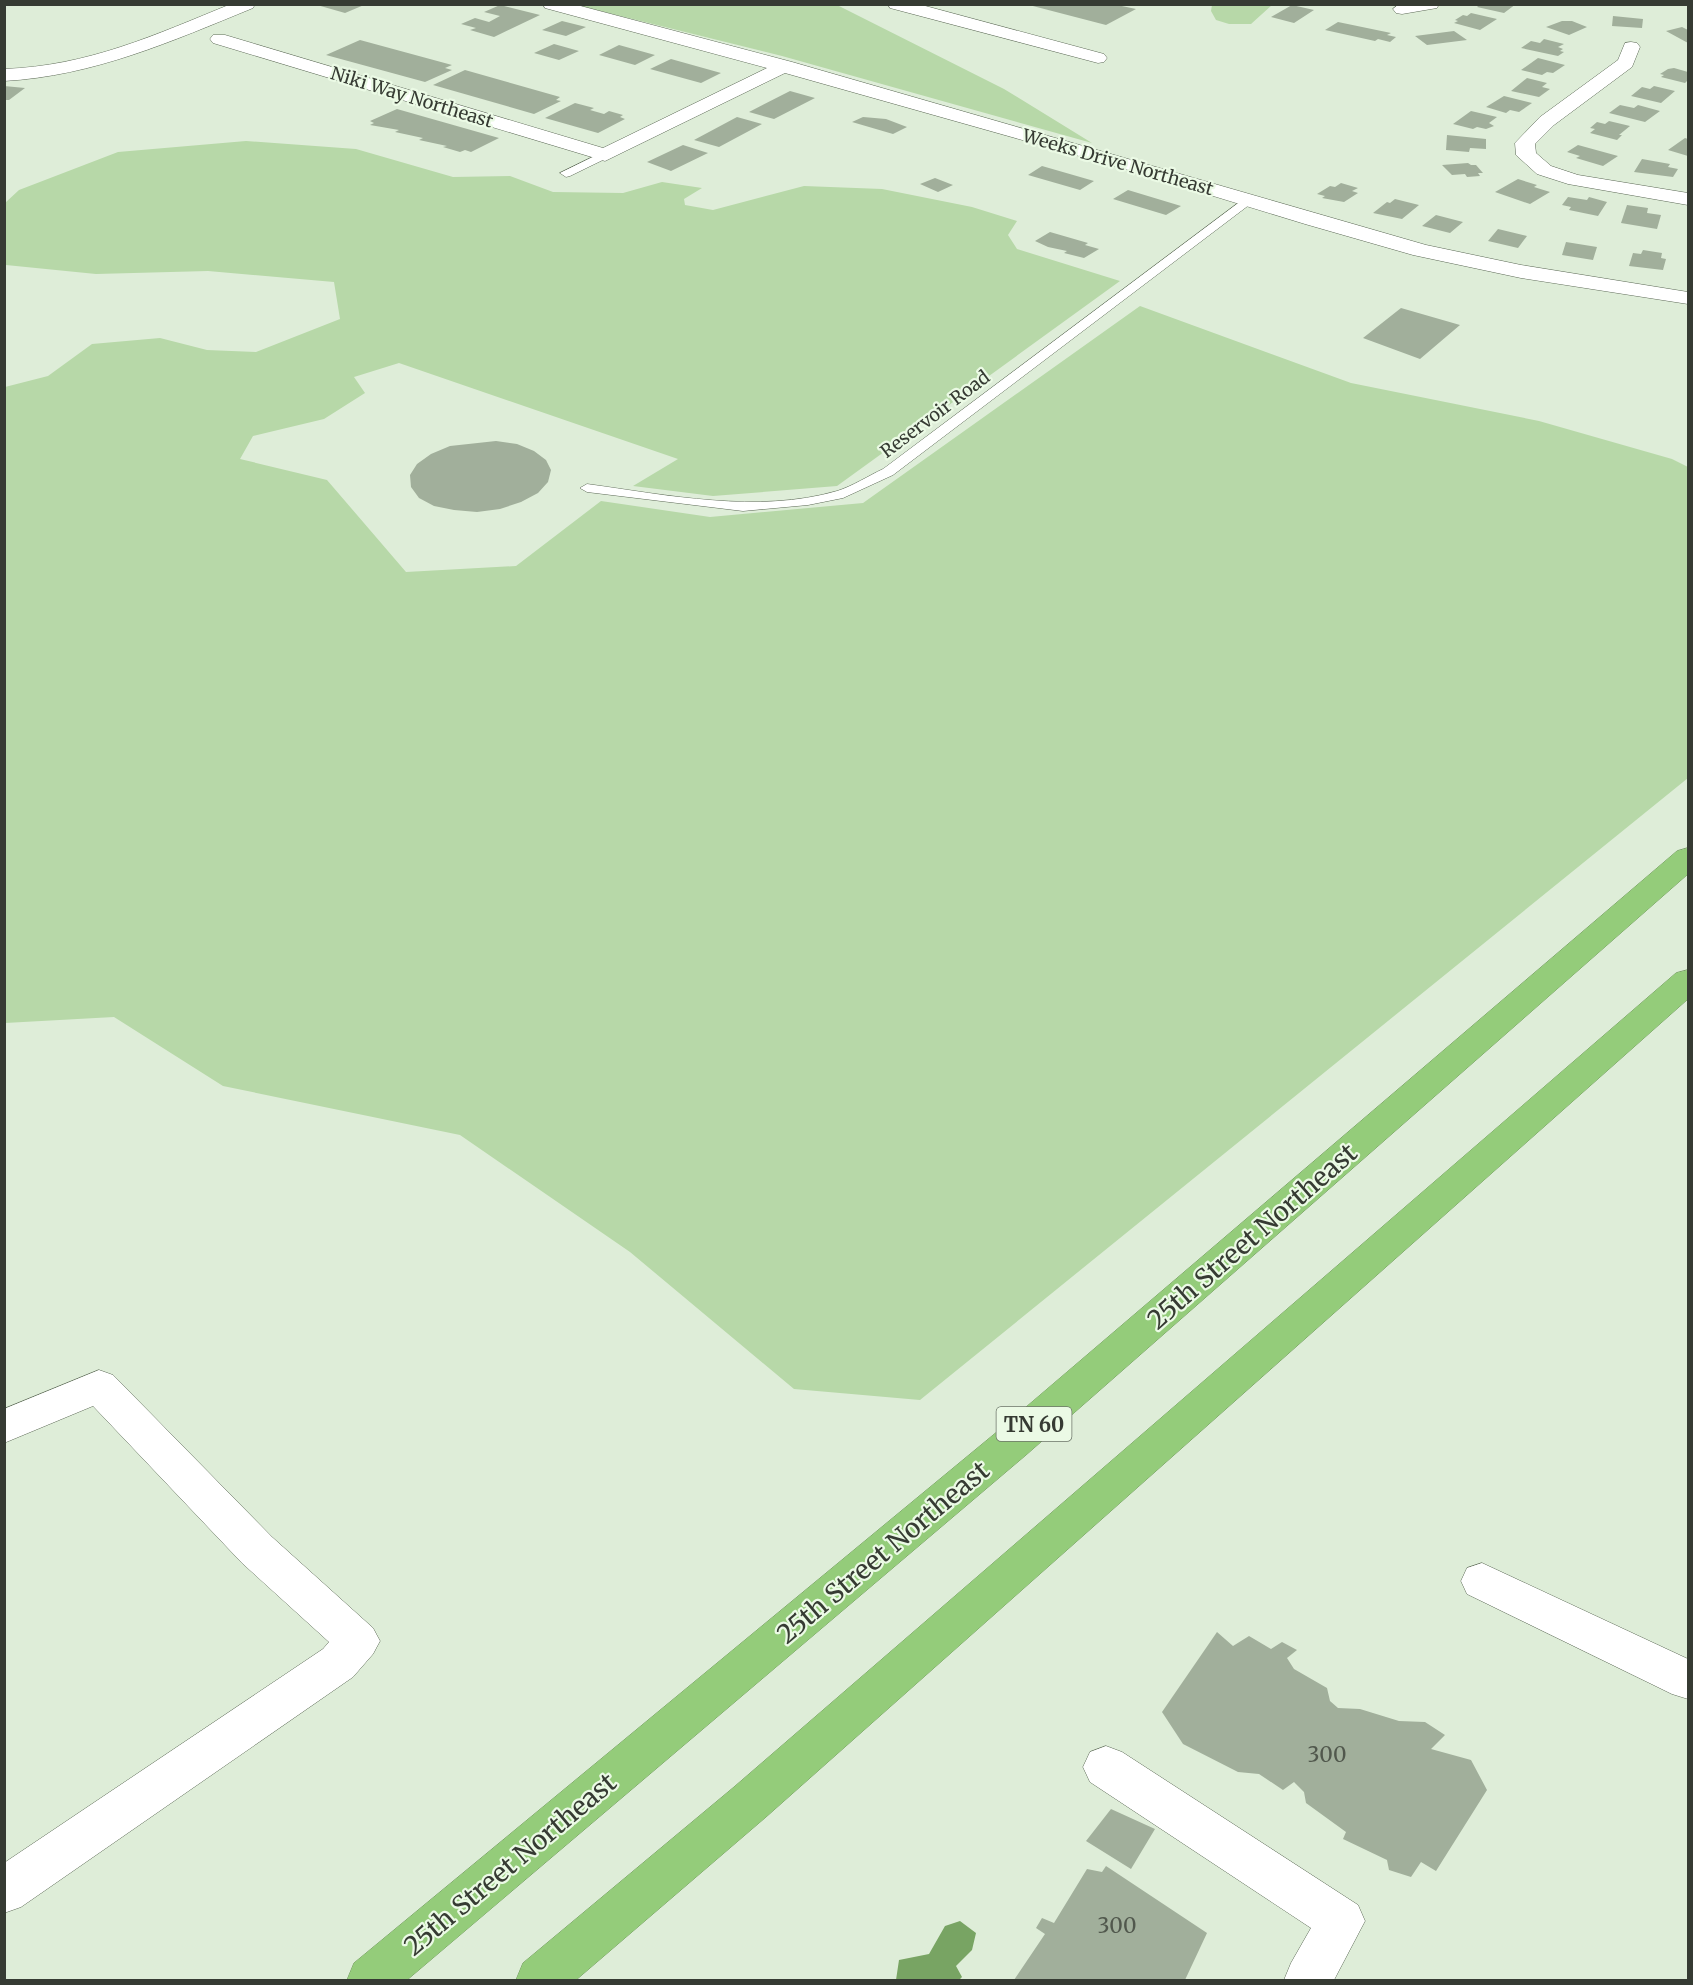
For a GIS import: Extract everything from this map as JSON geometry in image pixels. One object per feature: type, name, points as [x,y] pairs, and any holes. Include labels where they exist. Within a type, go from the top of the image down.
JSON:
[{"type":"highway","name":"25th Street Northeast","points":[[371,1980],[1012,1443],[1689,858]]},
{"type":"highway","points":[[540,1980],[768,1786],[1689,981]]},
{"type":"street","points":[[4,75],[52,73],[86,66],[247,4]]},
{"type":"street","name":"Weeks Drive Northeast","points":[[551,4],[785,66],[1249,199],[1344,230],[1424,251],[1508,270],[1689,298]]},
{"type":"street","points":[[896,4],[1098,58]]},
{"type":"street","points":[[1402,9],[1431,4]]},
{"type":"street","name":"Niki Way Northeast","points":[[219,39],[605,155]]},
{"type":"street","points":[[1630,47],[1626,63],[1547,121],[1526,142],[1526,155],[1544,170],[1575,180],[1689,199]]},
{"type":"street","points":[[605,155],[785,66]]},
{"type":"street","points":[[4,1427],[99,1386],[257,1550],[358,1641],[338,1663],[6,1887]]},
{"type":"street","points":[[1482,1581],[1689,1680]]},
{"type":"street","points":[[1106,1767],[1341,1921],[1308,1980]]},
{"type":"lane","points":[[566,173],[605,155]]},
{"type":"lane","name":"Reservoir Road","points":[[588,488],[743,507],[772,506],[843,495],[888,472],[1249,199]]},
{"type":"shaded area","points":[[1212,4],[1272,5],[1251,24],[1229,24],[1216,20],[1211,11]]},
{"type":"shaded area","points":[[576,5],[837,5],[1004,89],[1092,143],[782,56]]},
{"type":"shaded area","points":[[246,141],[356,149],[453,177],[510,176],[553,192],[623,193],[662,182],[702,188],[684,199],[685,205],[713,210],[804,186],[882,189],[972,207],[1017,221],[1008,235],[1017,249],[1120,281],[837,486],[713,496],[633,486],[678,459],[399,363],[354,377],[365,393],[324,419],[253,436],[240,459],[327,480],[406,572],[516,566],[601,501],[710,517],[863,503],[1140,306],[1351,383],[1539,421],[1672,459],[1688,467],[1688,778],[920,1400],[794,1389],[630,1252],[460,1135],[223,1086],[114,1017],[5,1023],[5,387],[48,376],[92,344],[160,338],[207,350],[256,352],[340,319],[334,282],[208,271],[96,274],[6,265],[5,203],[19,190],[118,152]]},
{"type":"shaded area","points":[[960,1921],[976,1933],[972,1950],[956,1966],[962,1977],[959,1980],[896,1980],[899,1960],[929,1954],[945,1926]]},
{"type":"building","points":[[1480,4],[1516,4],[1504,13],[1477,7]]},
{"type":"building","points":[[317,5],[364,5],[345,13]]},
{"type":"building","points":[[500,5],[540,15],[494,37],[470,30],[476,28],[461,24],[475,18],[489,22],[500,16],[484,12]]},
{"type":"building","points":[[1029,5],[1117,5],[1136,9],[1106,25]]},
{"type":"building","points":[[1292,5],[1314,10],[1294,23],[1271,17]]},
{"type":"building","points":[[1471,13],[1497,19],[1480,30],[1454,23],[1463,15],[1467,16]]},
{"type":"building","points":[[1613,16],[1643,19],[1642,28],[1612,26]]},
{"type":"building","points":[[562,21],[586,27],[566,36],[542,30]]},
{"type":"building","points":[[1562,21],[1572,21],[1587,27],[1569,35],[1546,27]]},
{"type":"building","points":[[1338,22],[1391,33],[1387,35],[1396,37],[1390,42],[1378,39],[1375,41],[1325,30]]},
{"type":"building","points":[[1682,27],[1688,30],[1688,43],[1666,31]]},
{"type":"building","points":[[1454,31],[1467,40],[1427,45],[1415,36]]},
{"type":"building","points":[[1544,39],[1564,44],[1558,47],[1564,52],[1558,56],[1521,48],[1531,41],[1540,43]]},
{"type":"building","points":[[360,40],[452,65],[445,68],[452,70],[425,82],[326,55]]},
{"type":"building","points":[[554,44],[579,51],[559,60],[534,53]]},
{"type":"building","points":[[619,45],[655,55],[635,65],[599,55]]},
{"type":"building","points":[[1538,58],[1565,65],[1553,73],[1547,72],[1542,75],[1521,70]]},
{"type":"building","points":[[671,59],[721,73],[701,83],[650,69]]},
{"type":"building","points":[[1674,68],[1688,72],[1688,80],[1685,83],[1661,77],[1664,75],[1660,74]]},
{"type":"building","points":[[465,70],[560,97],[556,100],[561,101],[534,114],[433,85]]},
{"type":"building","points":[[1527,78],[1547,83],[1542,87],[1550,89],[1539,97],[1511,91]]},
{"type":"building","points":[[4,86],[25,88],[9,100],[4,100]]},
{"type":"building","points":[[1654,86],[1675,91],[1661,103],[1631,96],[1642,87],[1650,89]]},
{"type":"building","points":[[790,91],[815,98],[774,119],[749,112]]},
{"type":"building","points":[[1504,96],[1532,103],[1519,112],[1510,110],[1506,113],[1486,107]]},
{"type":"building","points":[[575,103],[594,108],[590,110],[604,114],[609,111],[623,115],[620,117],[625,119],[598,133],[545,118]]},
{"type":"building","points":[[1620,105],[1634,108],[1638,105],[1660,111],[1645,122],[1609,113]]},
{"type":"building","points":[[397,109],[499,138],[471,152],[465,150],[460,152],[443,147],[447,146],[419,140],[423,138],[395,132],[399,130],[370,125],[374,123],[370,121]]},
{"type":"building","points":[[1471,111],[1497,117],[1489,123],[1494,126],[1486,129],[1477,127],[1473,129],[1453,124]]},
{"type":"building","points":[[737,117],[762,124],[719,147],[694,140]]},
{"type":"building","points":[[863,117],[886,119],[907,127],[893,134],[852,122]]},
{"type":"building","points":[[1609,121],[1630,126],[1619,135],[1622,135],[1617,140],[1590,133],[1595,129],[1590,128],[1597,122],[1605,124]]},
{"type":"building","points":[[1447,135],[1486,139],[1486,149],[1470,148],[1469,152],[1446,150]]},
{"type":"building","points":[[1685,138],[1688,139],[1688,156],[1668,150]]},
{"type":"building","points":[[683,145],[708,153],[671,171],[647,162]]},
{"type":"building","points":[[1578,145],[1618,156],[1603,166],[1576,158],[1580,156],[1567,152]]},
{"type":"building","points":[[1642,159],[1670,164],[1668,167],[1678,169],[1673,177],[1634,172]]},
{"type":"building","points":[[1468,163],[1476,165],[1483,173],[1478,173],[1480,176],[1467,177],[1465,174],[1452,175],[1442,165]]},
{"type":"building","points":[[1042,166],[1094,181],[1080,190],[1028,175]]},
{"type":"building","points":[[935,178],[953,185],[938,192],[920,184]]},
{"type":"building","points":[[1518,179],[1550,192],[1530,204],[1495,192]]},
{"type":"building","points":[[1341,183],[1358,188],[1352,191],[1358,193],[1344,202],[1322,198],[1325,196],[1317,194],[1330,186],[1335,187]]},
{"type":"building","points":[[1128,190],[1181,206],[1166,215],[1113,199]]},
{"type":"building","points":[[1568,197],[1587,200],[1589,197],[1607,202],[1598,216],[1569,210],[1571,207],[1562,205]]},
{"type":"building","points":[[1395,199],[1419,205],[1402,219],[1373,213],[1387,202],[1390,203]]},
{"type":"building","points":[[1627,205],[1648,208],[1647,213],[1661,215],[1657,229],[1621,223]]},
{"type":"building","points":[[1436,215],[1463,222],[1450,233],[1422,226]]},
{"type":"building","points":[[1498,229],[1527,236],[1518,248],[1488,241]]},
{"type":"building","points":[[1050,232],[1088,243],[1085,245],[1099,249],[1084,258],[1064,253],[1067,251],[1048,247],[1035,241]]},
{"type":"building","points":[[1566,242],[1597,247],[1593,260],[1562,255]]},
{"type":"building","points":[[1643,250],[1662,253],[1661,258],[1666,259],[1663,270],[1629,266],[1633,253],[1641,254]]},
{"type":"building","points":[[1401,308],[1460,325],[1420,359],[1363,338]]},
{"type":"building","points":[[496,441],[517,444],[534,451],[546,460],[551,470],[548,482],[538,493],[500,509],[477,512],[434,506],[419,498],[411,487],[410,475],[417,464],[431,454],[450,446]]},
{"type":"building","points":[[1217,1632],[1233,1646],[1249,1636],[1271,1649],[1282,1642],[1297,1650],[1287,1658],[1294,1669],[1327,1688],[1330,1701],[1338,1708],[1360,1709],[1399,1721],[1425,1722],[1445,1735],[1431,1749],[1471,1760],[1487,1790],[1436,1871],[1421,1862],[1411,1877],[1389,1870],[1387,1860],[1343,1839],[1346,1832],[1306,1803],[1304,1792],[1294,1782],[1283,1790],[1259,1774],[1238,1772],[1183,1744],[1162,1712]]},
{"type":"building","points":[[1111,1809],[1155,1829],[1131,1869],[1086,1841]]},
{"type":"building","points":[[1106,1866],[1207,1933],[1185,1980],[1014,1980],[1045,1934],[1036,1928],[1042,1918],[1054,1923],[1087,1869],[1102,1872]]}]
